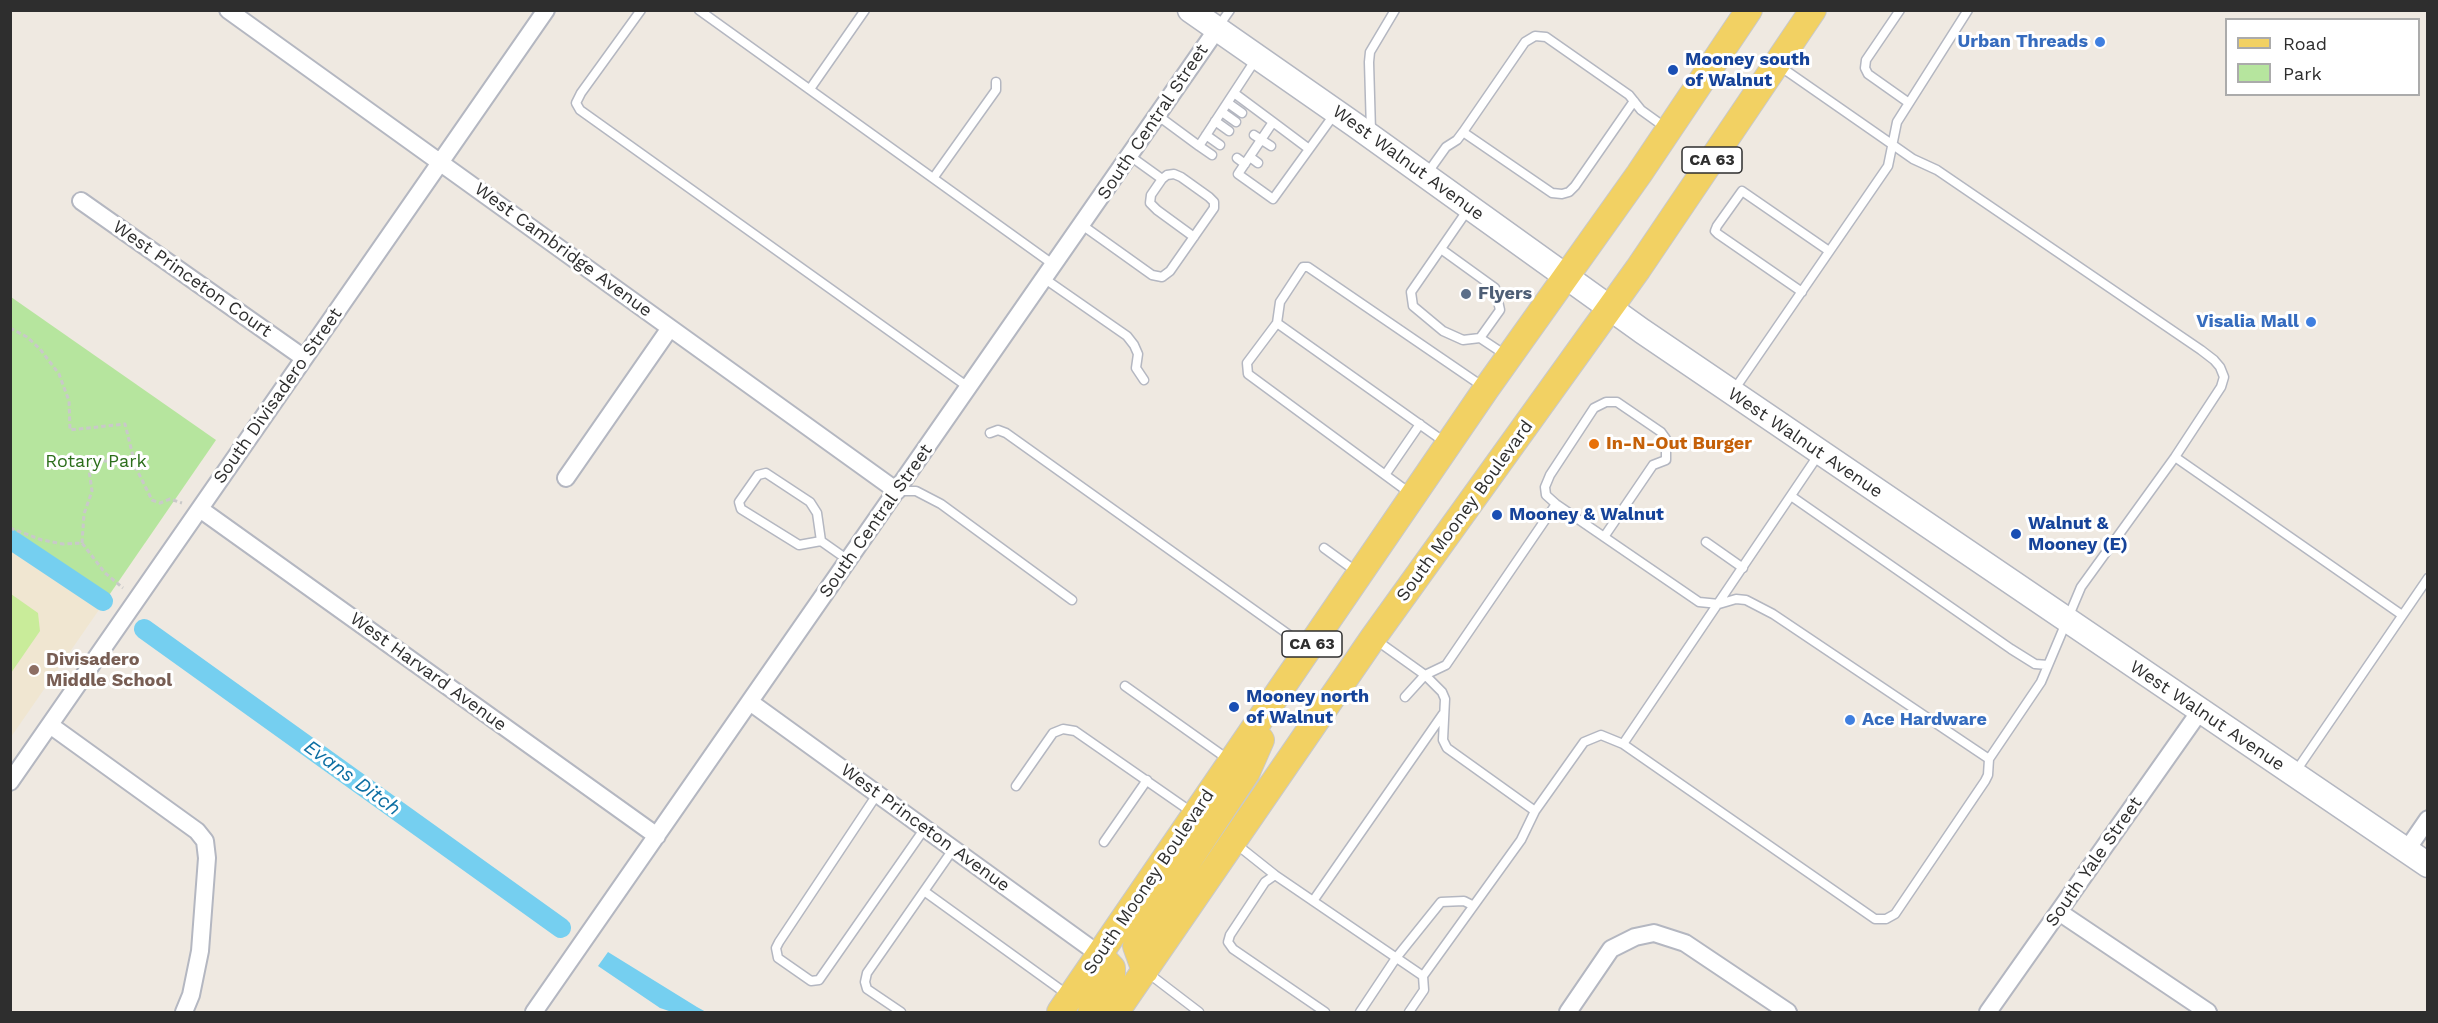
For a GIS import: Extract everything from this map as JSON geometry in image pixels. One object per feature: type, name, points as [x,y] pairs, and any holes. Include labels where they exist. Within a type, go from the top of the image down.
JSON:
[{"type":"main road","name":"West Walnut Avenue","points":[[1190,10],[1223,20],[1258,57],[1610,308],[2427,865]]},
{"type":"main road","name":"CA 63","points":[[1239,767],[1284,685],[1486,389],[1669,130],[1749,10]]},
{"type":"main road","name":"South Mooney Boulevard","points":[[1116,1012],[1373,638],[1610,308],[1813,10]]},
{"type":"main road","points":[[1145,971],[1136,946],[1138,937],[1203,820],[1239,767]]},
{"type":"main road","name":"South Mooney Boulevard","points":[[1065,1005],[1100,955],[1203,820]]},
{"type":"main road","points":[[1091,1012],[1112,980],[1112,968],[1100,955]]},
{"type":"street","name":"West Cambridge Avenue","points":[[228,10],[897,490]]},
{"type":"street","name":"South Divisadero Street","points":[[10,782],[546,10]]},
{"type":"street","name":"South Central Street","points":[[534,1012],[1223,20]]},
{"type":"street","name":"West Princeton Court","points":[[81,201],[304,358]]},
{"type":"street","points":[[566,478],[670,328]]},
{"type":"street","name":"West Harvard Avenue","points":[[198,511],[657,836]]},
{"type":"street","name":"West Princeton Avenue","points":[[750,702],[1100,955]]},
{"type":"street","name":"South Yale Street","points":[[1988,1012],[2200,711]]},
{"type":"street","points":[[50,725],[197,831],[205,841],[207,858],[200,951],[184,1012]]},
{"type":"street","points":[[2406,851],[2427,819]]},
{"type":"street","points":[[2059,912],[2208,1012]]},
{"type":"street","points":[[1568,1012],[1611,949],[1635,937],[1654,933],[1685,943],[1788,1012]]},
{"type":"lane","points":[[641,10],[581,93],[576,103],[580,110],[969,388]]},
{"type":"lane","points":[[699,10],[934,177],[1127,336],[1138,354],[1136,368],[1144,380]]},
{"type":"lane","points":[[810,89],[865,10]]},
{"type":"lane","points":[[1371,137],[1368,62],[1370,52],[1395,10]]},
{"type":"lane","points":[[1900,10],[1866,60],[1865,68],[1868,74],[1909,103]]},
{"type":"lane","points":[[1732,393],[1888,166],[1897,122],[1968,10]]},
{"type":"lane","points":[[1426,176],[1446,147],[1457,140],[1463,132],[1521,47],[1534,36],[1546,37],[1634,101],[1641,110],[1669,130]]},
{"type":"lane","points":[[1199,146],[1258,57]]},
{"type":"lane","points":[[1409,1012],[1424,990],[1423,976],[1521,840],[1535,811],[1584,742],[1601,735],[1623,744],[1875,919],[1886,919],[1895,914],[1989,775],[1989,759],[2042,682],[2048,665],[2055,655],[2066,620],[2081,586],[2175,457],[2222,387],[2224,377],[2214,360],[1936,170],[1913,159],[1778,64]]},
{"type":"lane","points":[[934,177],[996,90],[996,82]]},
{"type":"lane","points":[[1234,93],[1309,149]]},
{"type":"lane","points":[[1463,132],[1552,193],[1562,194],[1569,192],[1575,186],[1634,101]]},
{"type":"lane","points":[[1227,103],[1242,113]]},
{"type":"lane","points":[[1222,112],[1236,122]]},
{"type":"lane","points":[[1229,167],[1273,199],[1336,112]]},
{"type":"lane","points":[[1157,115],[1212,155]]},
{"type":"lane","points":[[1215,121],[1229,131]]},
{"type":"lane","points":[[1238,174],[1261,133],[1273,122]]},
{"type":"lane","points":[[1261,133],[1271,146]]},
{"type":"lane","points":[[1206,135],[1220,145]]},
{"type":"lane","points":[[1237,158],[1249,153]]},
{"type":"lane","points":[[1249,153],[1258,163]]},
{"type":"lane","points":[[1130,156],[1162,179]]},
{"type":"lane","points":[[1290,159],[1298,165]]},
{"type":"lane","points":[[1082,225],[1152,275],[1162,277],[1170,271],[1194,237],[1214,208],[1214,202],[1174,174],[1162,179],[1150,203],[1194,237]]},
{"type":"lane","points":[[1277,176],[1286,182]]},
{"type":"lane","points":[[1802,291],[1718,234],[1715,231],[1717,226],[1742,190],[1829,251]]},
{"type":"lane","points":[[1470,207],[1411,292],[1413,306],[1443,332],[1463,340],[1480,338],[1509,358]]},
{"type":"lane","points":[[1441,249],[1496,288],[1500,310],[1480,338]]},
{"type":"lane","points":[[1413,496],[1248,374],[1247,363],[1278,323],[1280,302],[1303,267],[1308,267],[1486,389]]},
{"type":"lane","points":[[1278,323],[1449,445]]},
{"type":"lane","points":[[1604,537],[1653,465],[1666,460],[1666,439],[1661,432],[1617,402],[1606,402],[1593,408],[1550,475],[1545,488],[1546,495],[1556,504],[1604,537],[1699,602],[1719,604],[1736,599],[1746,600],[1773,614],[1989,759]]},
{"type":"lane","points":[[1385,475],[1420,424]]},
{"type":"lane","points":[[990,433],[998,430],[1006,433],[1309,649]]},
{"type":"lane","points":[[1623,744],[1820,453]]},
{"type":"lane","points":[[2175,457],[2402,615]]},
{"type":"lane","points":[[821,541],[817,513],[810,502],[766,473],[758,475],[739,502],[741,509],[799,544],[821,541],[849,561]]},
{"type":"lane","points":[[897,490],[916,491],[941,504],[1072,600]]},
{"type":"lane","points":[[1791,496],[2012,649],[2035,664],[2048,665]]},
{"type":"lane","points":[[1405,697],[1425,675],[1446,665],[1556,504]]},
{"type":"lane","points":[[1706,543],[1743,568]]},
{"type":"lane","points":[[1324,548],[1360,574]]},
{"type":"lane","points":[[2294,774],[2427,578]]},
{"type":"lane","points":[[1373,638],[1425,675],[1442,692],[1445,699],[1443,740],[1447,748],[1535,811]]},
{"type":"lane","points":[[1125,686],[1239,767]]},
{"type":"lane","points":[[1313,901],[1444,714]]},
{"type":"lane","points":[[1016,786],[1053,733],[1063,729],[1075,731],[1203,820]]},
{"type":"lane","points":[[1104,842],[1147,780]]},
{"type":"lane","points":[[878,793],[779,942],[776,948],[778,958],[811,981],[819,981],[925,827]]},
{"type":"lane","points":[[1233,842],[1275,875],[1423,976]]},
{"type":"lane","points":[[902,1012],[867,988],[865,982],[867,973],[954,848]]},
{"type":"lane","points":[[1275,875],[1264,882],[1230,934],[1228,942],[1233,949],[1326,1012]]},
{"type":"lane","points":[[924,891],[1065,1005]]},
{"type":"lane","points":[[1360,1012],[1396,958],[1441,902],[1464,901],[1472,905]]},
{"type":"lane","points":[[1145,971],[1199,1012]]},
{"type":"path","points":[[10,328],[33,342],[59,374],[69,401],[70,430],[125,424],[141,481],[152,500],[160,503],[170,499],[178,500],[198,511]]},
{"type":"path","points":[[133,458],[88,463],[92,491],[84,514],[82,543],[112,580],[137,598]]},
{"type":"path","points":[[10,528],[42,540],[63,544],[82,543]]},
{"type":"shaded area","name":"Divisadero Middle School","points":[[11,539],[103,604],[11,737]]},
{"type":"green space","name":"Rotary Park","points":[[11,297],[216,440],[103,604],[11,539]]},
{"type":"green space","points":[[11,594],[38,613],[40,631],[11,673]]},
{"type":"water","points":[[608,952],[706,1012],[672,1012],[660,1008],[598,966]]},
{"type":"waterway","name":"Evans Ditch","points":[[10,539],[103,601]]},
{"type":"waterway","name":"Evans Ditch","points":[[144,629],[561,928]]},
{"type":"place","name":"Urban Threads","points":[[2100,42]]},
{"type":"place","name":"Mooney south of Walnut","points":[[1673,70]]},
{"type":"place","name":"Flyers","points":[[1466,294]]},
{"type":"place","name":"Visalia Mall","points":[[2311,322]]},
{"type":"place","name":"In-N-Out Burger","points":[[1594,444]]},
{"type":"place","name":"Mooney & Walnut","points":[[1497,515]]},
{"type":"place","name":"Walnut & Mooney (E)","points":[[2016,534]]},
{"type":"place","name":"Divisadero Middle School","points":[[34,670]]},
{"type":"place","name":"Mooney north of Walnut","points":[[1234,707]]},
{"type":"place","name":"Ace Hardware","points":[[1850,720]]}]
